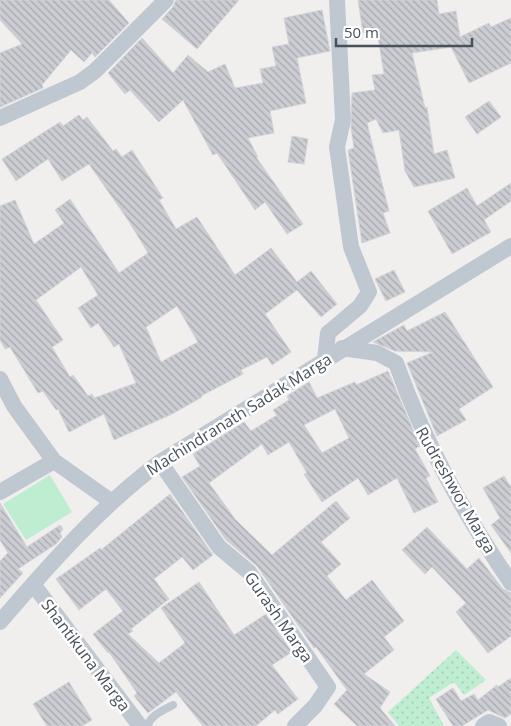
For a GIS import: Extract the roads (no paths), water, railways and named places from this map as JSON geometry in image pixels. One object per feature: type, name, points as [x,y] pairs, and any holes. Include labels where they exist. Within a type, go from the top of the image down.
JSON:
[{"type":"street","points":[[0,118],[80,82],[94,71],[166,0]]},
{"type":"street","points":[[325,359],[328,333],[360,306],[369,292],[351,247],[337,147],[343,120],[337,0]]},
{"type":"street","name":"Machindranath Sadak Marga","points":[[0,622],[33,584],[112,502],[160,462],[342,348],[511,246]]},
{"type":"street","name":"Rudreshwor Marga","points":[[342,348],[377,353],[396,363],[414,412],[434,456],[511,583]]},
{"type":"street","points":[[0,379],[14,406],[54,461],[112,502]]},
{"type":"street","points":[[0,492],[54,461]]},
{"type":"street","name":"Gurash Marga","points":[[160,462],[219,547],[249,572],[328,687],[315,706],[295,726]]},
{"type":"street","name":"Shantikuna Marga","points":[[33,584],[140,726]]},
{"type":"street","points":[[483,726],[489,722],[499,726]]},
{"type":"lane","points":[[148,726],[149,721],[173,705]]}]
